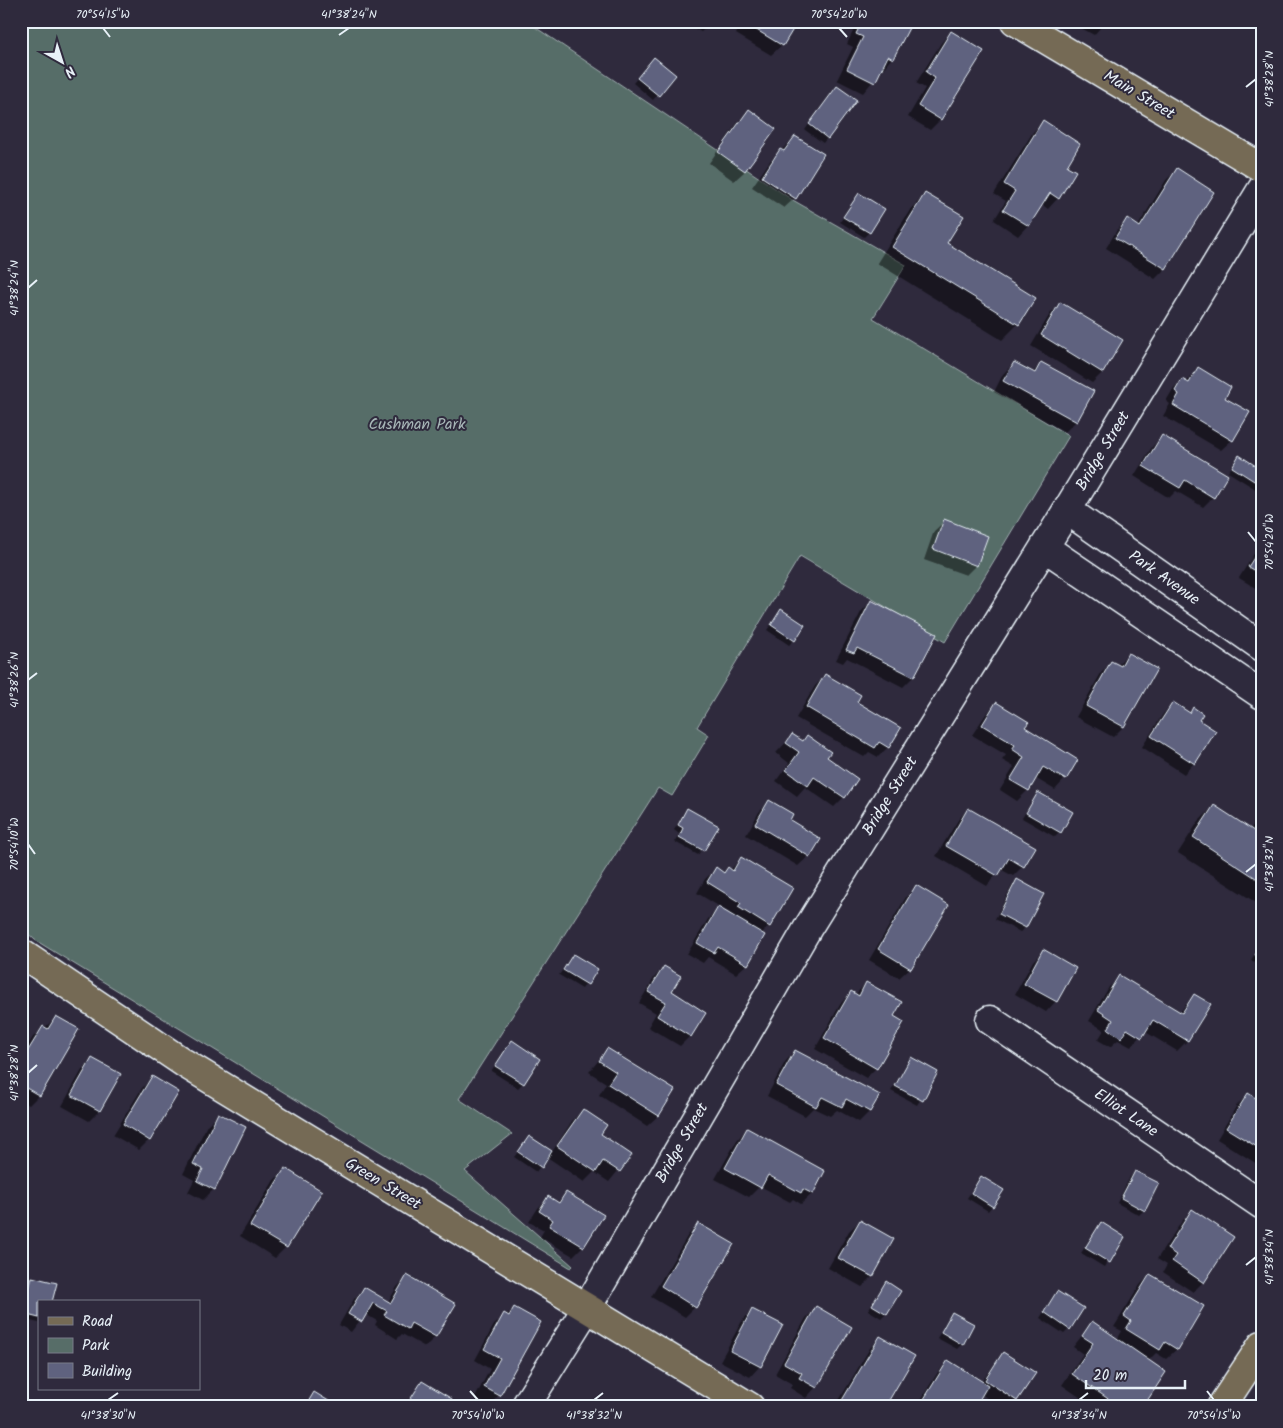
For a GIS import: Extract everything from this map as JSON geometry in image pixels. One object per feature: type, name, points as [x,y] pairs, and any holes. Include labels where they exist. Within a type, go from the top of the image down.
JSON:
[{"type":"main road","name":"Main Street","points":[[1015,21],[1262,168]]},
{"type":"main road","name":"Green Street","points":[[21,953],[184,1063],[588,1306],[750,1407]]},
{"type":"main road","points":[[1221,1407],[1262,1345]]},
{"type":"street","name":"Bridge Street","points":[[526,1407],[588,1306],[809,926],[1067,510],[1262,189]]},
{"type":"street","name":"Park Avenue","points":[[1067,510],[1262,647]]},
{"type":"street","points":[[1044,547],[1262,695]]},
{"type":"street","name":"Elliot Lane","points":[[990,1020],[1262,1205]]},
{"type":"green space","name":"Cushman Park","points":[[21,21],[526,21],[791,199],[906,265],[873,318],[1069,436],[945,642],[800,556],[697,727],[709,735],[672,796],[658,788],[459,1099],[512,1134],[465,1171],[573,1266],[571,1268],[35,940],[21,927]]},
{"type":"building","points":[[746,21],[798,21],[783,46],[745,23]]},
{"type":"building","points":[[862,21],[906,21],[905,24],[910,26],[893,59],[888,56],[875,83],[847,69],[863,37],[856,34]]},
{"type":"building","points":[[951,31],[984,51],[941,120],[918,106],[935,78],[926,72]]},
{"type":"building","points":[[654,57],[676,75],[659,96],[637,78]]},
{"type":"building","points":[[837,86],[857,100],[828,139],[809,124]]},
{"type":"building","points":[[749,109],[776,129],[745,171],[718,152]]},
{"type":"building","points":[[1043,120],[1080,144],[1067,166],[1076,171],[1059,199],[1050,193],[1029,226],[1003,210],[1015,191],[1004,184]]},
{"type":"building","points":[[795,136],[824,154],[796,199],[762,177],[780,149],[784,151]]},
{"type":"building","points":[[1177,168],[1214,192],[1166,269],[1115,238],[1127,218],[1140,227]]},
{"type":"building","points":[[859,193],[885,209],[870,233],[843,217]]},
{"type":"building","points":[[925,193],[964,216],[947,243],[1036,298],[1019,325],[892,247]]},
{"type":"building","points":[[1060,302],[1123,340],[1103,373],[1041,335]]},
{"type":"building","points":[[1014,362],[1035,373],[1041,362],[1094,391],[1077,422],[1003,381]]},
{"type":"building","points":[[1198,367],[1231,387],[1225,398],[1250,412],[1233,441],[1173,405],[1179,394],[1175,391],[1182,379],[1189,383]]},
{"type":"building","points":[[1162,435],[1228,475],[1214,498],[1185,480],[1180,488],[1143,466]]},
{"type":"building","points":[[1239,455],[1262,470],[1262,486],[1232,467]]},
{"type":"building","points":[[944,519],[988,536],[977,566],[933,549]]},
{"type":"building","points":[[1262,545],[1262,575],[1248,567]]},
{"type":"building","points":[[871,600],[937,634],[914,677],[857,648],[854,653],[846,650]]},
{"type":"building","points":[[781,609],[805,625],[795,641],[771,625]]},
{"type":"building","points":[[1128,653],[1157,669],[1124,727],[1086,706],[1111,661],[1121,666]]},
{"type":"building","points":[[825,674],[861,695],[857,702],[901,728],[889,748],[879,742],[875,748],[806,707]]},
{"type":"building","points":[[996,702],[1029,722],[1025,727],[1078,760],[1066,780],[1043,767],[1029,791],[1010,780],[1024,757],[1012,749],[1015,745],[982,725]]},
{"type":"building","points":[[1173,702],[1190,713],[1193,707],[1203,714],[1199,720],[1216,731],[1195,764],[1151,736]]},
{"type":"building","points":[[792,734],[803,741],[807,735],[831,752],[827,757],[858,779],[845,798],[814,777],[808,786],[786,770],[799,752],[786,743]]},
{"type":"building","points":[[1038,792],[1073,812],[1061,833],[1026,813]]},
{"type":"building","points":[[769,800],[793,814],[790,820],[821,839],[810,857],[755,824]]},
{"type":"building","points":[[1214,805],[1254,831],[1262,819],[1262,882],[1193,837]]},
{"type":"building","points":[[687,808],[719,826],[704,851],[679,837],[683,828],[678,825]]},
{"type":"building","points":[[968,808],[1036,847],[1024,867],[1009,858],[998,876],[946,846]]},
{"type":"building","points":[[741,857],[793,888],[770,927],[738,907],[741,903],[707,882],[716,867],[724,873],[728,867],[733,871]]},
{"type":"building","points":[[1017,879],[1044,894],[1026,928],[999,914]]},
{"type":"building","points":[[916,885],[949,905],[911,969],[878,949]]},
{"type":"building","points":[[718,907],[765,935],[748,965],[718,947],[714,953],[697,943]]},
{"type":"building","points":[[1262,943],[1262,959],[1255,955]]},
{"type":"building","points":[[1043,949],[1076,968],[1057,1002],[1024,984]]},
{"type":"building","points":[[573,954],[598,969],[588,985],[563,970]]},
{"type":"building","points":[[664,966],[681,976],[672,991],[706,1013],[691,1037],[657,1016],[666,1002],[648,992]]},
{"type":"building","points":[[1119,975],[1182,1013],[1194,994],[1211,1004],[1188,1041],[1153,1020],[1142,1038],[1127,1029],[1121,1038],[1108,1029],[1113,1020],[1098,1010]]},
{"type":"building","points":[[866,982],[902,1002],[894,1016],[904,1022],[877,1069],[824,1038],[851,991],[859,996]]},
{"type":"building","points":[[56,1016],[79,1029],[40,1096],[21,1085],[23,1079],[21,1078],[21,1062],[43,1026],[48,1029]]},
{"type":"building","points":[[512,1040],[540,1059],[524,1084],[495,1066]]},
{"type":"building","points":[[607,1048],[675,1090],[659,1116],[608,1084],[616,1072],[599,1061]]},
{"type":"building","points":[[795,1050],[880,1095],[870,1112],[846,1099],[842,1107],[822,1097],[816,1107],[776,1085]]},
{"type":"building","points":[[911,1057],[938,1072],[923,1101],[895,1086]]},
{"type":"building","points":[[92,1058],[121,1074],[100,1111],[71,1095]]},
{"type":"building","points":[[152,1076],[179,1092],[150,1141],[123,1124]]},
{"type":"building","points":[[1248,1093],[1262,1102],[1262,1150],[1226,1128]]},
{"type":"building","points":[[583,1109],[607,1125],[601,1134],[632,1155],[620,1172],[603,1161],[596,1172],[557,1146]]},
{"type":"building","points":[[218,1113],[246,1127],[215,1190],[197,1181],[203,1169],[193,1164]]},
{"type":"building","points":[[747,1128],[825,1171],[813,1194],[803,1189],[801,1193],[768,1175],[761,1188],[725,1168]]},
{"type":"building","points":[[529,1136],[552,1151],[542,1168],[518,1152]]},
{"type":"building","points":[[285,1168],[322,1191],[287,1248],[250,1226]]},
{"type":"building","points":[[1135,1171],[1159,1183],[1145,1211],[1121,1198]]},
{"type":"building","points":[[981,1176],[1004,1190],[993,1207],[971,1193]]},
{"type":"building","points":[[566,1192],[604,1215],[584,1247],[549,1226],[553,1220],[539,1211],[548,1196],[559,1203]]},
{"type":"building","points":[[1192,1209],[1234,1237],[1204,1283],[1172,1261],[1176,1255],[1167,1249]]},
{"type":"building","points":[[860,1220],[894,1239],[873,1277],[838,1258]]},
{"type":"building","points":[[1101,1222],[1125,1237],[1110,1263],[1085,1248]]},
{"type":"building","points":[[698,1223],[734,1244],[696,1308],[661,1286]]},
{"type":"building","points":[[1150,1274],[1204,1306],[1178,1350],[1165,1342],[1160,1350],[1126,1329],[1131,1321],[1124,1316]]},
{"type":"building","points":[[407,1275],[456,1304],[436,1337],[411,1323],[408,1329],[384,1315],[387,1311],[373,1303],[362,1322],[348,1314],[364,1287],[391,1303]]},
{"type":"building","points":[[32,1277],[57,1283],[53,1300],[38,1300],[38,1318],[23,1314]]},
{"type":"building","points":[[886,1281],[901,1291],[887,1314],[872,1305]]},
{"type":"building","points":[[1057,1291],[1084,1308],[1070,1330],[1044,1312]]},
{"type":"building","points":[[816,1306],[852,1327],[817,1388],[799,1378],[802,1373],[784,1363]]},
{"type":"building","points":[[514,1307],[541,1322],[500,1396],[484,1387],[500,1358],[484,1349],[504,1313],[509,1316]]},
{"type":"building","points":[[752,1309],[783,1325],[761,1367],[730,1351]]},
{"type":"building","points":[[952,1312],[974,1324],[963,1345],[941,1332]]},
{"type":"building","points":[[1092,1321],[1166,1372],[1143,1407],[1120,1407],[1072,1374],[1093,1343],[1082,1336]]},
{"type":"building","points":[[880,1336],[915,1356],[885,1407],[838,1407]]},
{"type":"building","points":[[1003,1352],[1036,1373],[1017,1401],[985,1380]]},
{"type":"building","points":[[948,1360],[988,1385],[975,1407],[919,1407]]},
{"type":"building","points":[[422,1381],[452,1399],[447,1407],[406,1406]]},
{"type":"building","points":[[314,1392],[332,1403],[330,1407],[305,1407]]},
{"type":"building","points":[[246,1401],[261,1407],[244,1407]]}]
